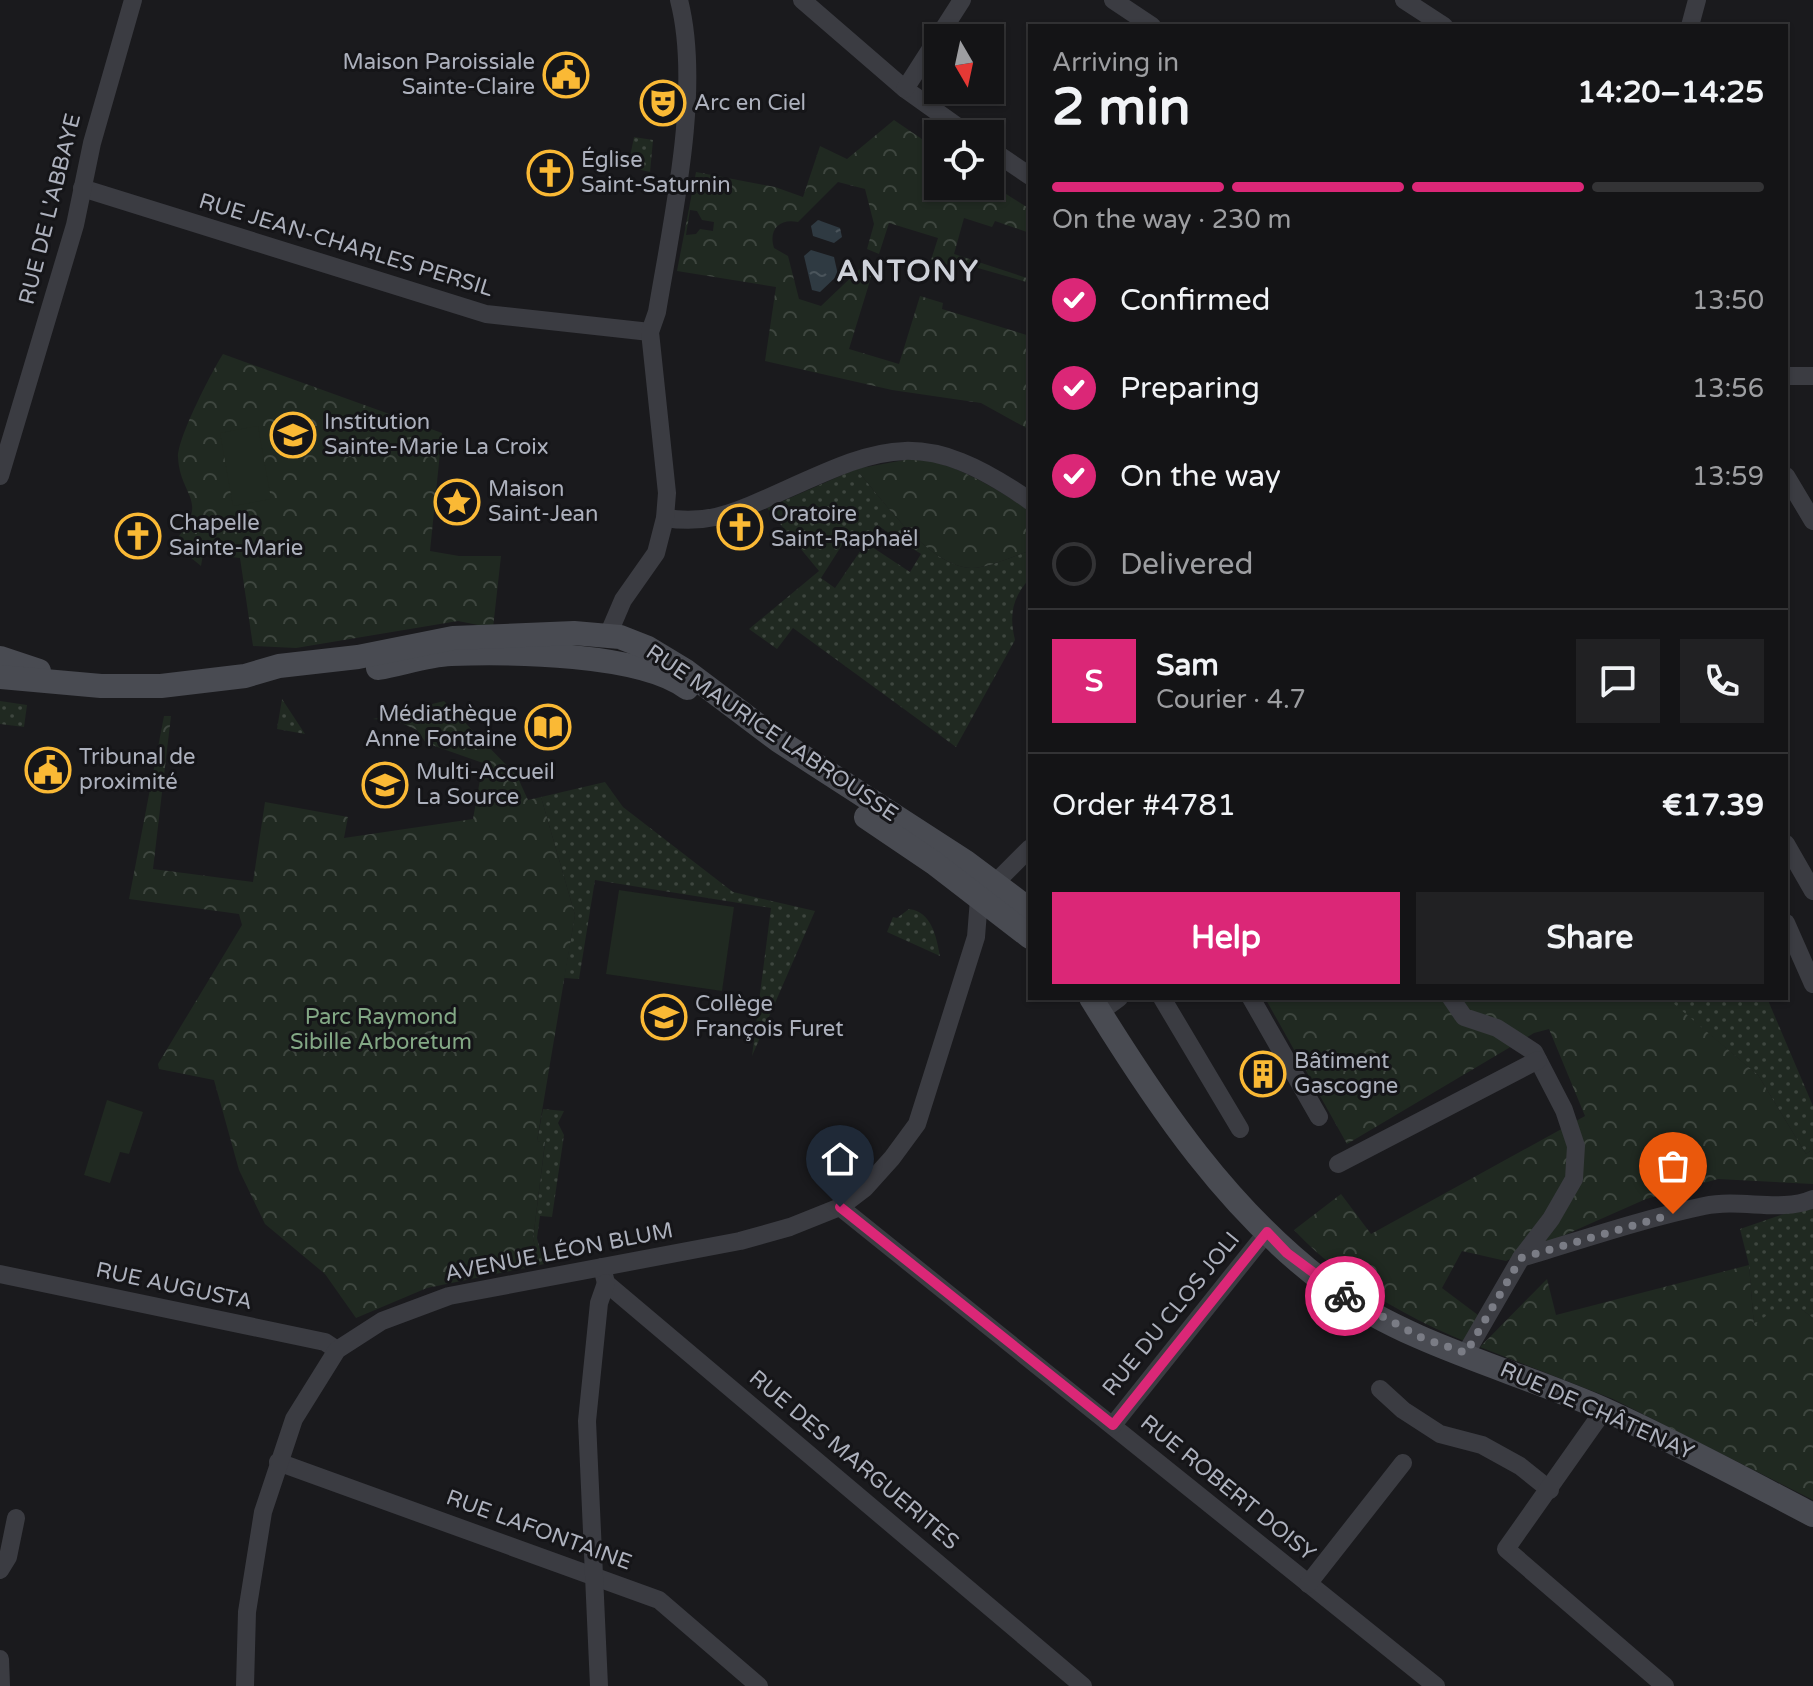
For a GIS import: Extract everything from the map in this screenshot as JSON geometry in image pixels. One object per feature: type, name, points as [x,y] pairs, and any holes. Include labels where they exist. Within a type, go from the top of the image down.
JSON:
[{"type":"main road","points":[[585,658],[608,635]]},
{"type":"main road","name":"RUE MAURICE LABROUSSE","points":[[245,676],[279,666],[358,657],[442,639],[608,635],[648,648],[686,671],[988,892]]},
{"type":"main road","name":"RUE MAURICE LABROUSSE","points":[[0,677],[161,686],[245,676],[296,678],[362,672],[449,654],[585,658],[625,665],[680,683],[770,752],[927,858],[988,892]]},
{"type":"main road","name":"RUE MAURICE LABROUSSE","points":[[0,658],[84,684]]},
{"type":"main road","points":[[988,892],[1028,909]]},
{"type":"main road","points":[[988,892],[999,915],[1028,936]]},
{"type":"main road","name":"RUE DE CHÂTENAY","points":[[1103,1003],[1182,1137],[1267,1232],[1335,1291],[1422,1338],[1604,1410],[1813,1515]]},
{"type":"street","name":"RUE DE L'ABBAYE","points":[[0,476],[75,225],[82,188],[133,0]]},
{"type":"street","points":[[608,635],[623,600],[656,553],[665,518],[667,493],[650,332],[657,312],[683,155],[686,40],[679,0]]},
{"type":"street","points":[[802,0],[905,89],[947,120]]},
{"type":"street","points":[[905,89],[962,0]]},
{"type":"street","points":[[1113,0],[1149,24]]},
{"type":"street","points":[[1404,0],[1441,24]]},
{"type":"street","points":[[1691,24],[1697,0]]},
{"type":"street","points":[[1004,158],[1028,175]]},
{"type":"street","name":"RUE JEAN-CHARLES PERSIL","points":[[82,188],[486,314],[650,332]]},
{"type":"street","points":[[1788,376],[1813,376]]},
{"type":"street","points":[[665,518],[693,521],[720,518],[869,454],[897,449],[938,453],[999,479],[1028,500]]},
{"type":"street","points":[[1788,479],[1813,521]]},
{"type":"street","points":[[1788,847],[1813,891]]},
{"type":"street","points":[[988,892],[1028,850]]},
{"type":"street","name":"AVENUE LÉON BLUM","points":[[248,1685],[244,1656],[253,1564],[278,1462],[294,1419],[337,1350],[382,1321],[449,1296],[604,1275],[740,1241],[840,1207],[865,1188],[917,1124],[988,892]]},
{"type":"street","points":[[975,936],[999,915]]},
{"type":"street","points":[[1788,928],[1813,984]]},
{"type":"street","points":[[1163,1000],[1240,1129]]},
{"type":"street","points":[[1252,1000],[1319,1117]]},
{"type":"street","points":[[1452,1000],[1464,1017],[1497,1028],[1534,1052],[1564,1110],[1576,1146],[1574,1179],[1551,1219],[1521,1258],[1466,1353]]},
{"type":"street","points":[[1338,1164],[1538,1060]]},
{"type":"street","points":[[1521,1258],[1704,1206],[1738,1200],[1778,1206],[1813,1199]]},
{"type":"street","name":"RUE ROBERT DOISY","points":[[840,1207],[1436,1686]]},
{"type":"street","name":"RUE DU CLOS JOLI","points":[[1113,1425],[1267,1232]]},
{"type":"street","name":"RUE AUGUSTA","points":[[0,1274],[325,1342],[337,1350]]},
{"type":"street","points":[[599,1686],[587,1421],[604,1275]]},
{"type":"street","name":"RUE DES MARGUERITES","points":[[604,1275],[1083,1686]]},
{"type":"street","points":[[1380,1389],[1403,1410],[1440,1434],[1482,1445],[1520,1466],[1550,1490]]},
{"type":"street","points":[[1604,1410],[1506,1549],[1665,1686]]},
{"type":"street","name":"RUE LAFONTAINE","points":[[278,1462],[659,1600],[759,1686]]},
{"type":"street","points":[[1308,1584],[1403,1463]]},
{"type":"street","points":[[0,1570],[8,1557],[16,1518]]},
{"type":"street","points":[[0,1659],[1,1686]]},
{"type":"green space","points":[[894,120],[924,140],[924,200],[1004,200],[1004,193],[1028,208],[1028,232],[995,221],[992,227],[964,218],[954,254],[1028,278],[1028,282],[957,262],[955,267],[931,260],[938,238],[889,223],[879,254],[867,249],[874,224],[865,189],[838,182],[798,222],[777,226],[773,241],[774,248],[788,256],[799,299],[821,306],[862,267],[873,271],[849,349],[899,364],[920,296],[943,303],[942,309],[1028,335],[1028,429],[981,403],[892,390],[765,361],[776,287],[677,271],[696,172],[775,187],[803,197],[820,146],[847,159]],"holes":[[[690,210],[697,211],[702,220],[714,222],[713,231],[700,229],[696,234],[686,235]]]},
{"type":"green space","points":[[634,137],[653,140],[650,172],[628,167]]},
{"type":"green space","points":[[223,354],[442,433],[430,551],[459,556],[501,556],[493,628],[458,621],[296,648],[253,646],[240,558],[203,554],[201,566],[173,543],[191,517],[192,508],[180,471],[179,448],[196,404]]},
{"type":"green space","points":[[258,426],[271,499],[233,506],[220,433]]},
{"type":"green space","points":[[915,458],[961,472],[1028,510],[1028,552],[978,567],[955,564],[923,544],[856,469]]},
{"type":"green space","points":[[856,469],[923,544],[955,564],[978,567],[1028,552],[1028,581],[1014,607],[1012,623],[1015,640],[956,747],[793,628],[777,649],[749,629],[819,571],[767,508]],"holes":[[[877,525],[921,554],[910,572],[866,543]],[[849,534],[865,544],[835,588],[821,578]]]},
{"type":"green space","points":[[282,699],[305,734],[277,729]]},
{"type":"green space","points":[[0,701],[27,705],[24,727],[0,724]]},
{"type":"green space","name":"Parc Raymond Sibille Arboretum","points":[[444,701],[517,776],[528,800],[541,797],[575,915],[537,1141],[545,1142],[533,1239],[540,1265],[427,1288],[356,1318],[325,1274],[265,1224],[239,1170],[214,1080],[159,1069],[158,1064],[242,925],[239,914],[129,899],[164,716],[171,716],[153,869],[253,882],[265,802],[348,817],[344,838],[473,819],[483,763],[426,743],[417,730],[399,722],[373,719]]},
{"type":"green space","points":[[605,782],[623,807],[733,892],[815,911],[752,1056],[771,908],[595,880],[579,979],[564,978],[575,915],[541,797]]},
{"type":"green space","points":[[619,890],[734,907],[722,991],[606,974]]},
{"type":"green space","points":[[909,909],[928,920],[940,956],[887,932],[893,917],[897,918]]},
{"type":"green space","points":[[1266,1000],[1669,1000],[1758,1075],[1806,1154],[1813,1149],[1813,1184],[1718,1179],[1646,1199],[1506,1261],[1462,1251],[1442,1288],[1482,1318],[1469,1343],[1422,1322],[1376,1296],[1332,1265],[1294,1230],[1341,1194],[1371,1234],[1585,1116],[1549,1029],[1534,1033],[1347,1144]]},
{"type":"green space","points":[[1668,1000],[1768,1000],[1813,1106],[1813,1149],[1806,1154],[1758,1075]]},
{"type":"green space","points":[[107,1100],[143,1112],[129,1154],[120,1152],[110,1183],[84,1175]]},
{"type":"green space","points":[[543,1109],[564,1111],[558,1123],[564,1135],[552,1217],[540,1216],[537,1238],[544,1264],[540,1265],[533,1239],[545,1143],[537,1141]]},
{"type":"green space","points":[[1813,1204],[1813,1318],[1801,1309],[1754,1326],[1749,1265],[1740,1229]]},
{"type":"green space","points":[[1749,1265],[1754,1326],[1773,1310],[1801,1309],[1813,1318],[1813,1500],[1613,1399],[1480,1347],[1547,1279],[1556,1315]]},
{"type":"water","points":[[818,220],[840,228],[842,237],[834,243],[813,236],[811,226]]},
{"type":"water","points":[[811,250],[834,257],[838,275],[820,292],[812,290],[804,256]]},
{"type":"way so far","points":[[1345,1296],[1422,1338],[1466,1353],[1521,1258],[1673,1214]]},
{"type":"place","name":"Maison Paroissiale Sainte-Claire","points":[[566,75]]},
{"type":"place","name":"Arc en Ciel","points":[[663,103]]},
{"type":"place","name":"Église Saint-Saturnin","points":[[550,173]]},
{"type":"place","name":"Institution Sainte-Marie La Croix","points":[[293,435]]},
{"type":"place","name":"Maison Saint-Jean","points":[[457,502]]},
{"type":"place","name":"Oratoire Saint-Raphaël","points":[[740,527]]},
{"type":"place","name":"Chapelle Sainte-Marie","points":[[138,536]]},
{"type":"place","name":"Médiathèque Anne Fontaine","points":[[548,727]]},
{"type":"place","name":"Tribunal de proximité","points":[[48,770]]},
{"type":"place","name":"Multi-Accueil La Source","points":[[385,785]]},
{"type":"place","name":"Collège François Furet","points":[[664,1017]]},
{"type":"place","name":"Bâtiment Gascogne","points":[[1263,1074]]},
{"type":"district","name":"ANTONY","points":[[908,271]]},
{"type":"route","points":[[840,1207],[1113,1425],[1267,1232],[1287,1253],[1345,1296]]}]
